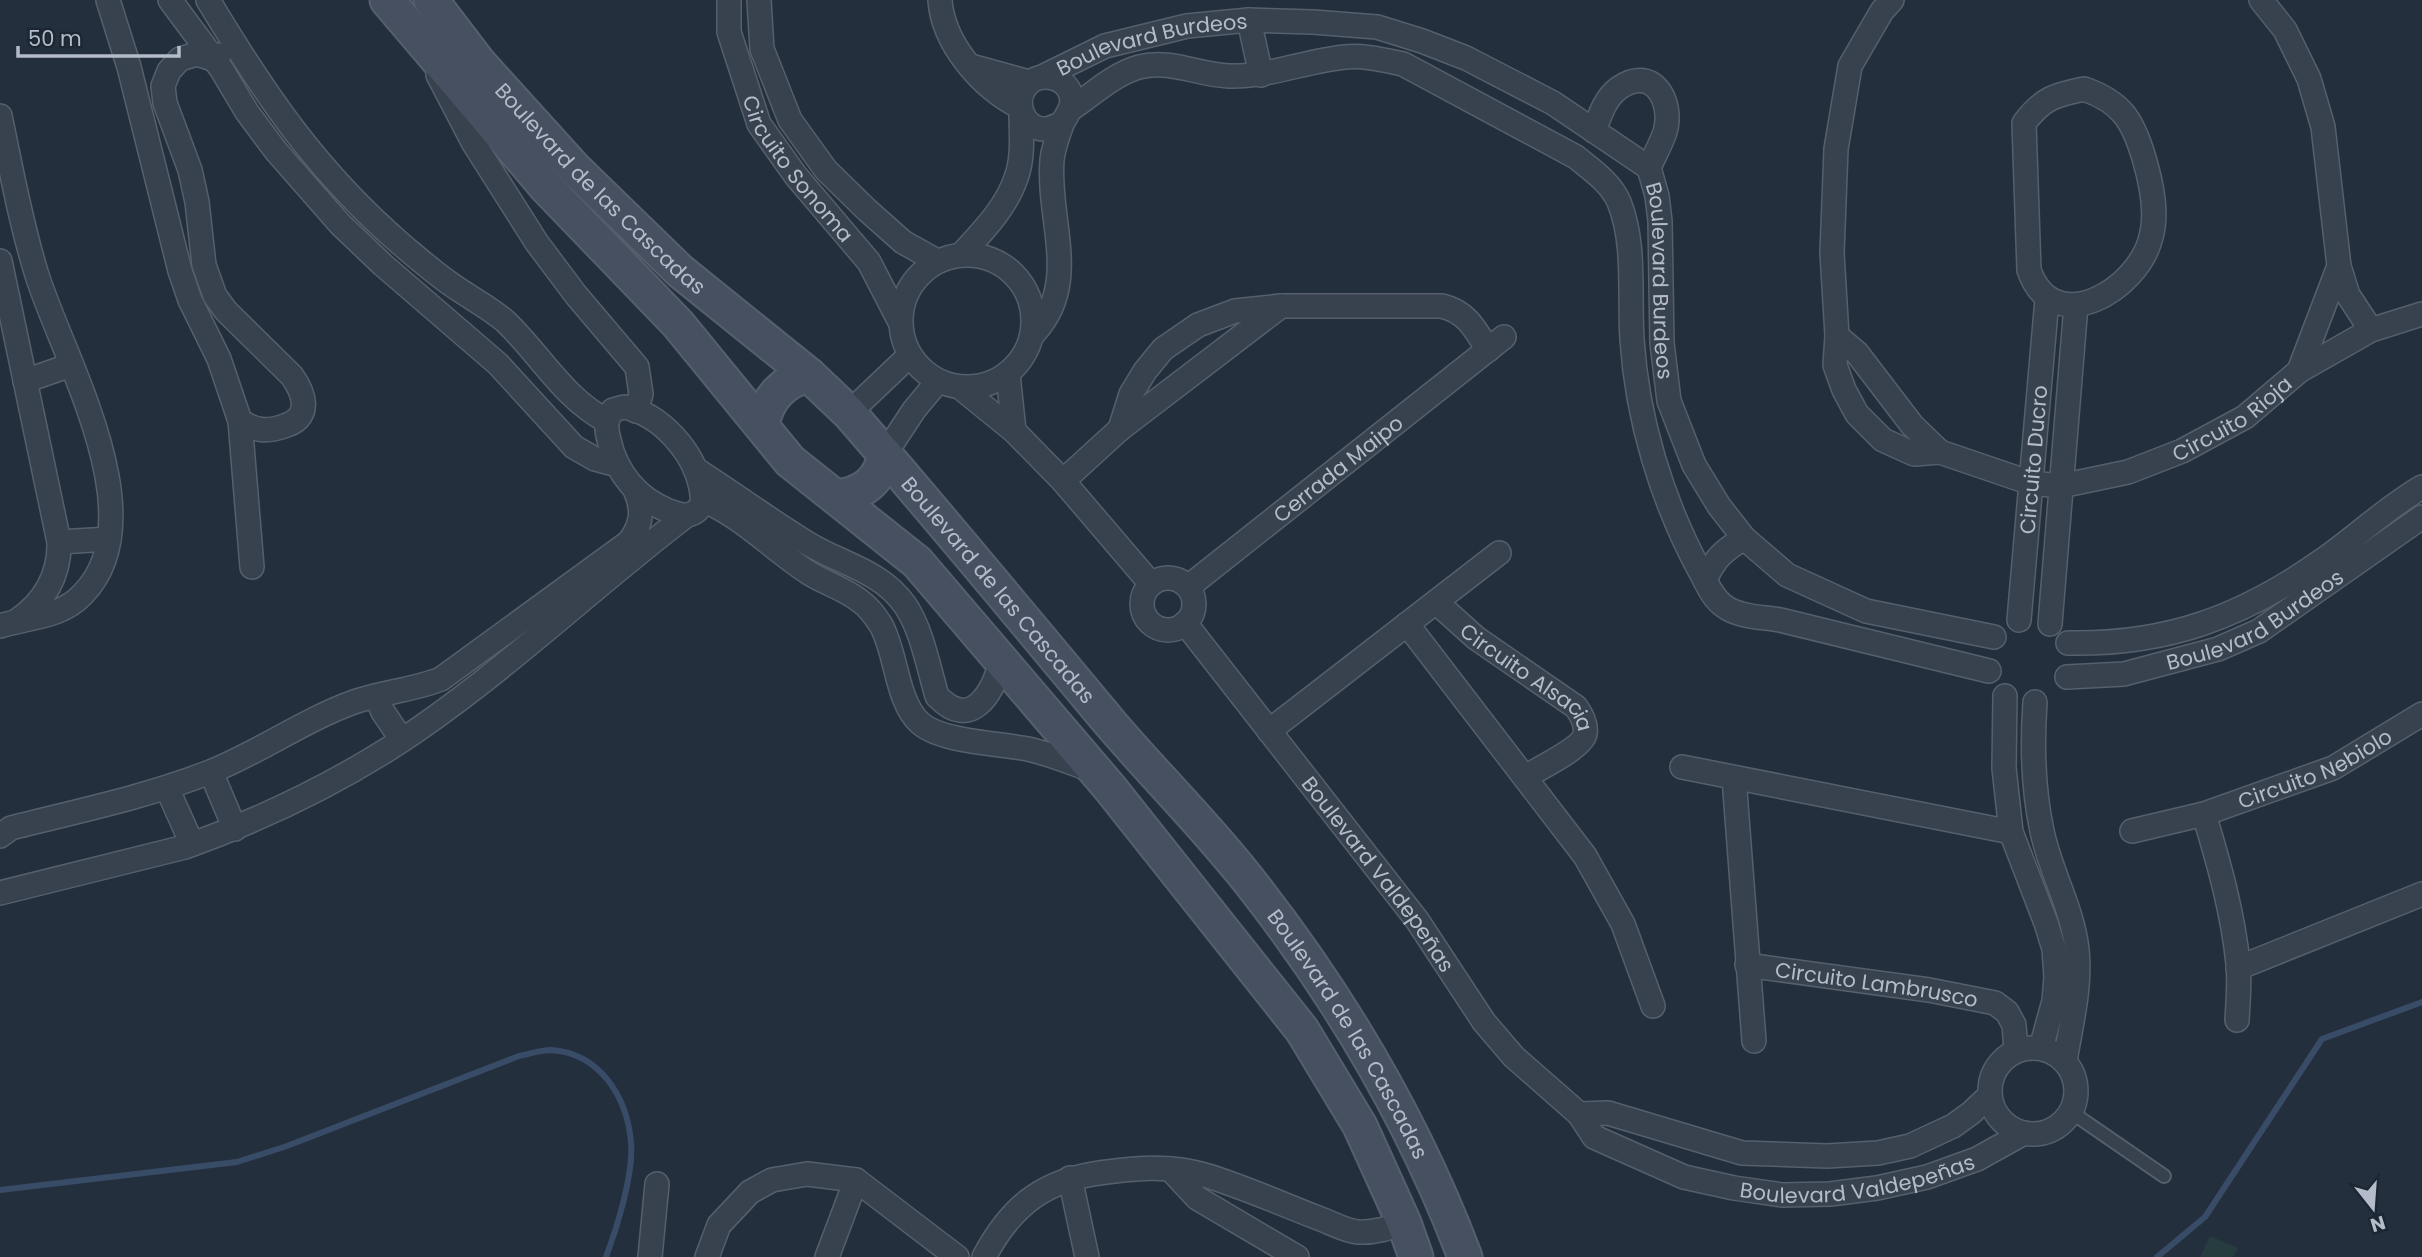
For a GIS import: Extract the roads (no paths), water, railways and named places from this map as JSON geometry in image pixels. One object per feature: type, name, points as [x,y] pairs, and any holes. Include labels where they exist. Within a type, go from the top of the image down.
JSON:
[{"type":"main road","name":"Boulevard de las Cascadas","points":[[387,0],[546,187],[678,324],[790,461],[917,562],[1097,772],[1302,1030],[1360,1126],[1404,1223],[1416,1257]]},
{"type":"main road","name":"Boulevard de las Cascadas","points":[[431,0],[479,63],[574,168],[680,271],[809,375],[849,413],[1112,725],[1265,901],[1345,1015],[1399,1110],[1451,1219],[1465,1257]]},
{"type":"main road","points":[[762,425],[767,405],[780,389],[799,377],[809,375]]},
{"type":"main road","points":[[836,497],[856,493],[873,482],[879,474],[885,454]]},
{"type":"street","points":[[108,0],[130,67],[180,271],[190,300],[213,344],[240,421],[253,567]]},
{"type":"street","points":[[170,0],[213,58],[255,122],[307,189],[383,265],[498,364],[574,447],[595,459],[617,465]]},
{"type":"street","points":[[208,0],[284,119],[345,191],[448,282],[487,307],[514,330],[576,401],[607,421]]},
{"type":"street","name":"Circuito Sonoma","points":[[729,0],[729,32],[759,124],[796,176],[869,262],[900,322]]},
{"type":"street","name":"Circuito Sonoma","points":[[759,0],[762,48],[790,120],[826,170],[859,202],[903,242],[937,261]]},
{"type":"street","points":[[940,0],[951,40],[971,66],[1002,98],[1021,110],[1031,125],[1047,129],[1067,116]]},
{"type":"street","name":"Circuito Rioja","points":[[1892,0],[1882,11],[1850,66],[1836,149],[1832,253],[1837,336],[1835,365],[1857,414],[1884,440],[1914,454],[1940,452],[2031,483],[2061,486],[2128,472],[2182,451],[2245,417],[2299,371],[2339,265],[2320,115],[2309,79],[2285,30],[2260,0]]},
{"type":"street","points":[[1249,20],[1261,75]]},
{"type":"street","name":"Boulevard Burdeos","points":[[1037,79],[1105,46],[1187,26],[1249,20],[1377,27],[1466,58],[1542,98],[1648,168],[1657,196],[1662,264],[1662,343],[1669,401],[1694,465],[1719,506],[1744,538],[1787,575],[1866,611],[1994,637]]},
{"type":"street","points":[[422,41],[473,142],[502,190],[576,295],[637,367],[641,394],[636,411]]},
{"type":"street","points":[[236,46],[213,58],[197,54],[180,59],[173,64],[165,78],[163,95],[190,170],[197,202],[204,265],[215,296],[226,311],[292,376],[299,386],[304,404],[300,417],[277,430],[258,430],[240,421]]},
{"type":"street","name":"Boulevard Burdeos","points":[[1067,116],[1114,79],[1139,67],[1166,65],[1226,76],[1261,75],[1346,57],[1378,58],[1403,64],[1564,151],[1601,178],[1619,203],[1628,236],[1632,342],[1645,431],[1681,537],[1712,594],[1725,607],[1748,615],[1780,620],[1989,671]]},
{"type":"street","points":[[971,66],[1037,79],[1060,80],[1071,93],[1067,116],[1053,155],[1050,188],[1060,264],[1056,300],[1046,320],[1034,333],[1025,356],[1008,374],[986,386],[961,388],[938,382],[918,367],[905,346],[900,322],[905,298],[917,276],[937,261],[961,255],[986,257],[1008,268],[1024,286],[1034,308],[1034,333]]},
{"type":"street","points":[[961,255],[1003,205],[1017,178],[1021,152],[1020,95],[1037,79]]},
{"type":"street","points":[[1594,131],[1608,99],[1619,88],[1631,83],[1646,82],[1658,87],[1665,99],[1665,131],[1648,168]]},
{"type":"street","points":[[2084,89],[2105,97],[2114,104],[2123,112],[2137,136],[2148,173],[2154,209],[2152,237],[2143,259],[2131,277],[2116,289],[2076,305],[2047,299],[2035,287],[2029,270],[2024,123],[2037,106],[2056,95],[2084,89]]},
{"type":"street","points":[[0,116],[22,222],[51,317],[82,389],[101,450],[111,509],[109,539],[98,571],[83,595],[52,614],[7,624]]},
{"type":"street","points":[[0,261],[59,542],[57,563],[39,603],[7,624]]},
{"type":"street","points":[[1629,267],[1662,264]]},
{"type":"street","points":[[2339,265],[2348,295],[2371,330]]},
{"type":"street","name":"Circuito Ducro","points":[[2019,621],[2047,299]]},
{"type":"street","name":"Circuito Ducro","points":[[2050,624],[2076,305]]},
{"type":"street","points":[[1063,481],[1120,429],[1282,306]]},
{"type":"street","name":"Cerrada Maipo","points":[[1120,429],[1131,394],[1163,349],[1198,325],[1235,311],[1282,306],[1442,306],[1456,310],[1496,344],[1188,587]]},
{"type":"street","points":[[457,328],[487,307]]},
{"type":"street","points":[[2299,371],[2371,330],[2422,314]]},
{"type":"street","points":[[213,344],[242,327]]},
{"type":"street","name":"Circuito Rioja","points":[[1837,336],[1857,353],[1912,425],[1940,452]]},
{"type":"street","points":[[849,413],[910,355]]},
{"type":"street","points":[[25,381],[71,365]]},
{"type":"street","points":[[1008,374],[1014,431]]},
{"type":"street","points":[[885,454],[914,410],[938,382]]},
{"type":"street","points":[[961,388],[1014,431],[1063,481],[1151,584]]},
{"type":"street","points":[[1,892],[192,844],[235,829],[349,773],[402,740],[469,691],[582,589],[635,535],[641,508],[635,490],[617,465],[609,444],[607,421],[609,415],[618,408],[636,411],[656,421],[688,454],[695,469],[695,508]]},
{"type":"street","points":[[695,469],[792,534],[861,568],[885,584],[912,618],[937,696],[943,702],[966,709],[983,702],[993,687],[1001,661]]},
{"type":"street","name":"Boulevard Burdeos","points":[[2068,643],[2130,641],[2173,633],[2208,624],[2240,610],[2322,561],[2422,488]]},
{"type":"street","points":[[635,490],[661,507],[695,508],[732,514],[811,575],[852,595],[870,610],[888,640],[908,706],[920,724],[931,732],[1030,750],[1097,772]]},
{"type":"street","points":[[0,836],[10,828],[167,788],[211,772],[330,713],[376,696],[412,689],[442,679],[582,589],[695,508]]},
{"type":"street","name":"Boulevard Burdeos","points":[[2067,677],[2124,674],[2218,649],[2259,631],[2422,517]]},
{"type":"street","points":[[1705,580],[1714,561],[1744,538]]},
{"type":"street","points":[[59,542],[109,539]]},
{"type":"street","name":"Circuito Alsacia","points":[[1269,731],[1499,553]]},
{"type":"street","points":[[1163,578],[1177,579],[1188,587],[1194,599],[1193,612],[1185,623],[1175,629],[1163,629],[1153,625],[1145,616],[1142,605],[1144,593],[1151,584],[1163,578]]},
{"type":"street","name":"Circuito Alsacia","points":[[1436,601],[1476,638],[1576,707],[1584,720],[1585,734],[1578,744],[1525,777]]},
{"type":"street","points":[[2033,619],[2050,624],[2068,643],[2072,664],[2064,685],[2048,700],[2026,704],[2005,696],[1991,680],[1989,671],[1987,658],[1994,637],[2019,621],[2033,619]]},
{"type":"street","name":"Boulevard Valdepeñas","points":[[1185,623],[1417,920],[1484,1022],[1514,1057],[1579,1114],[1594,1137],[1685,1177],[1782,1195],[1830,1194],[1877,1188],[1927,1177],[1977,1159],[2024,1133]]},
{"type":"street","name":"Circuito Alsacia","points":[[1407,624],[1586,856],[1623,924],[1654,1006]]},
{"type":"street","points":[[376,696],[383,712],[402,740]]},
{"type":"street","points":[[2005,696],[2004,768],[2011,832],[2054,949],[2054,1001],[2041,1048]]},
{"type":"street","points":[[2035,702],[2033,738],[2042,832],[2072,921],[2077,950],[2078,986],[2065,1061]]},
{"type":"street","name":"Circuito Nebiolo","points":[[2132,831],[2204,814],[2333,768],[2422,714]]},
{"type":"street","points":[[1682,768],[2011,832]]},
{"type":"street","points":[[211,772],[235,829]]},
{"type":"street","name":"Circuito Lambrusco","points":[[1734,778],[1754,1041]]},
{"type":"street","points":[[167,788],[192,844]]},
{"type":"street","points":[[2204,814],[2222,874],[2238,968],[2237,1020]]},
{"type":"street","points":[[2238,968],[2422,894]]},
{"type":"street","name":"Circuito Lambrusco","points":[[1747,965],[1929,990],[1995,1003],[2007,1012],[2014,1025],[2016,1050]]},
{"type":"street","points":[[2028,1047],[2054,1052],[2065,1061],[2073,1072],[2076,1099],[2071,1112],[2056,1127],[2035,1134],[2024,1133],[2011,1129],[2000,1121],[1989,1096],[1995,1069],[2004,1058],[2016,1050],[2028,1047]]},
{"type":"street","name":"Boulevard Valdepeñas","points":[[1579,1114],[1608,1113],[1742,1153],[1826,1156],[1878,1153],[1910,1146],[1953,1126],[1989,1096]]},
{"type":"street","points":[[1734,1188],[1742,1153]]},
{"type":"street","points":[[984,1257],[996,1234],[1032,1197],[1070,1178],[1134,1167],[1206,1175],[1355,1232],[1386,1229],[1404,1223]]},
{"type":"street","points":[[1170,1169],[1197,1198],[1297,1257]]},
{"type":"street","points":[[707,1257],[719,1225],[750,1192],[772,1180],[807,1174],[856,1180],[957,1257]]},
{"type":"street","points":[[1070,1178],[1087,1257]]},
{"type":"street","points":[[827,1257],[856,1180]]},
{"type":"street","points":[[650,1257],[657,1184]]},
{"type":"lane","points":[[2071,1112],[2164,1176]]},
{"type":"waterway","points":[[2157,1257],[2205,1217],[2322,1039],[2422,1002]]},
{"type":"waterway","points":[[0,1190],[237,1162],[287,1146],[519,1056],[551,1050],[584,1059],[597,1069],[608,1080],[624,1109],[631,1142],[630,1169],[620,1216],[606,1257]]}]
